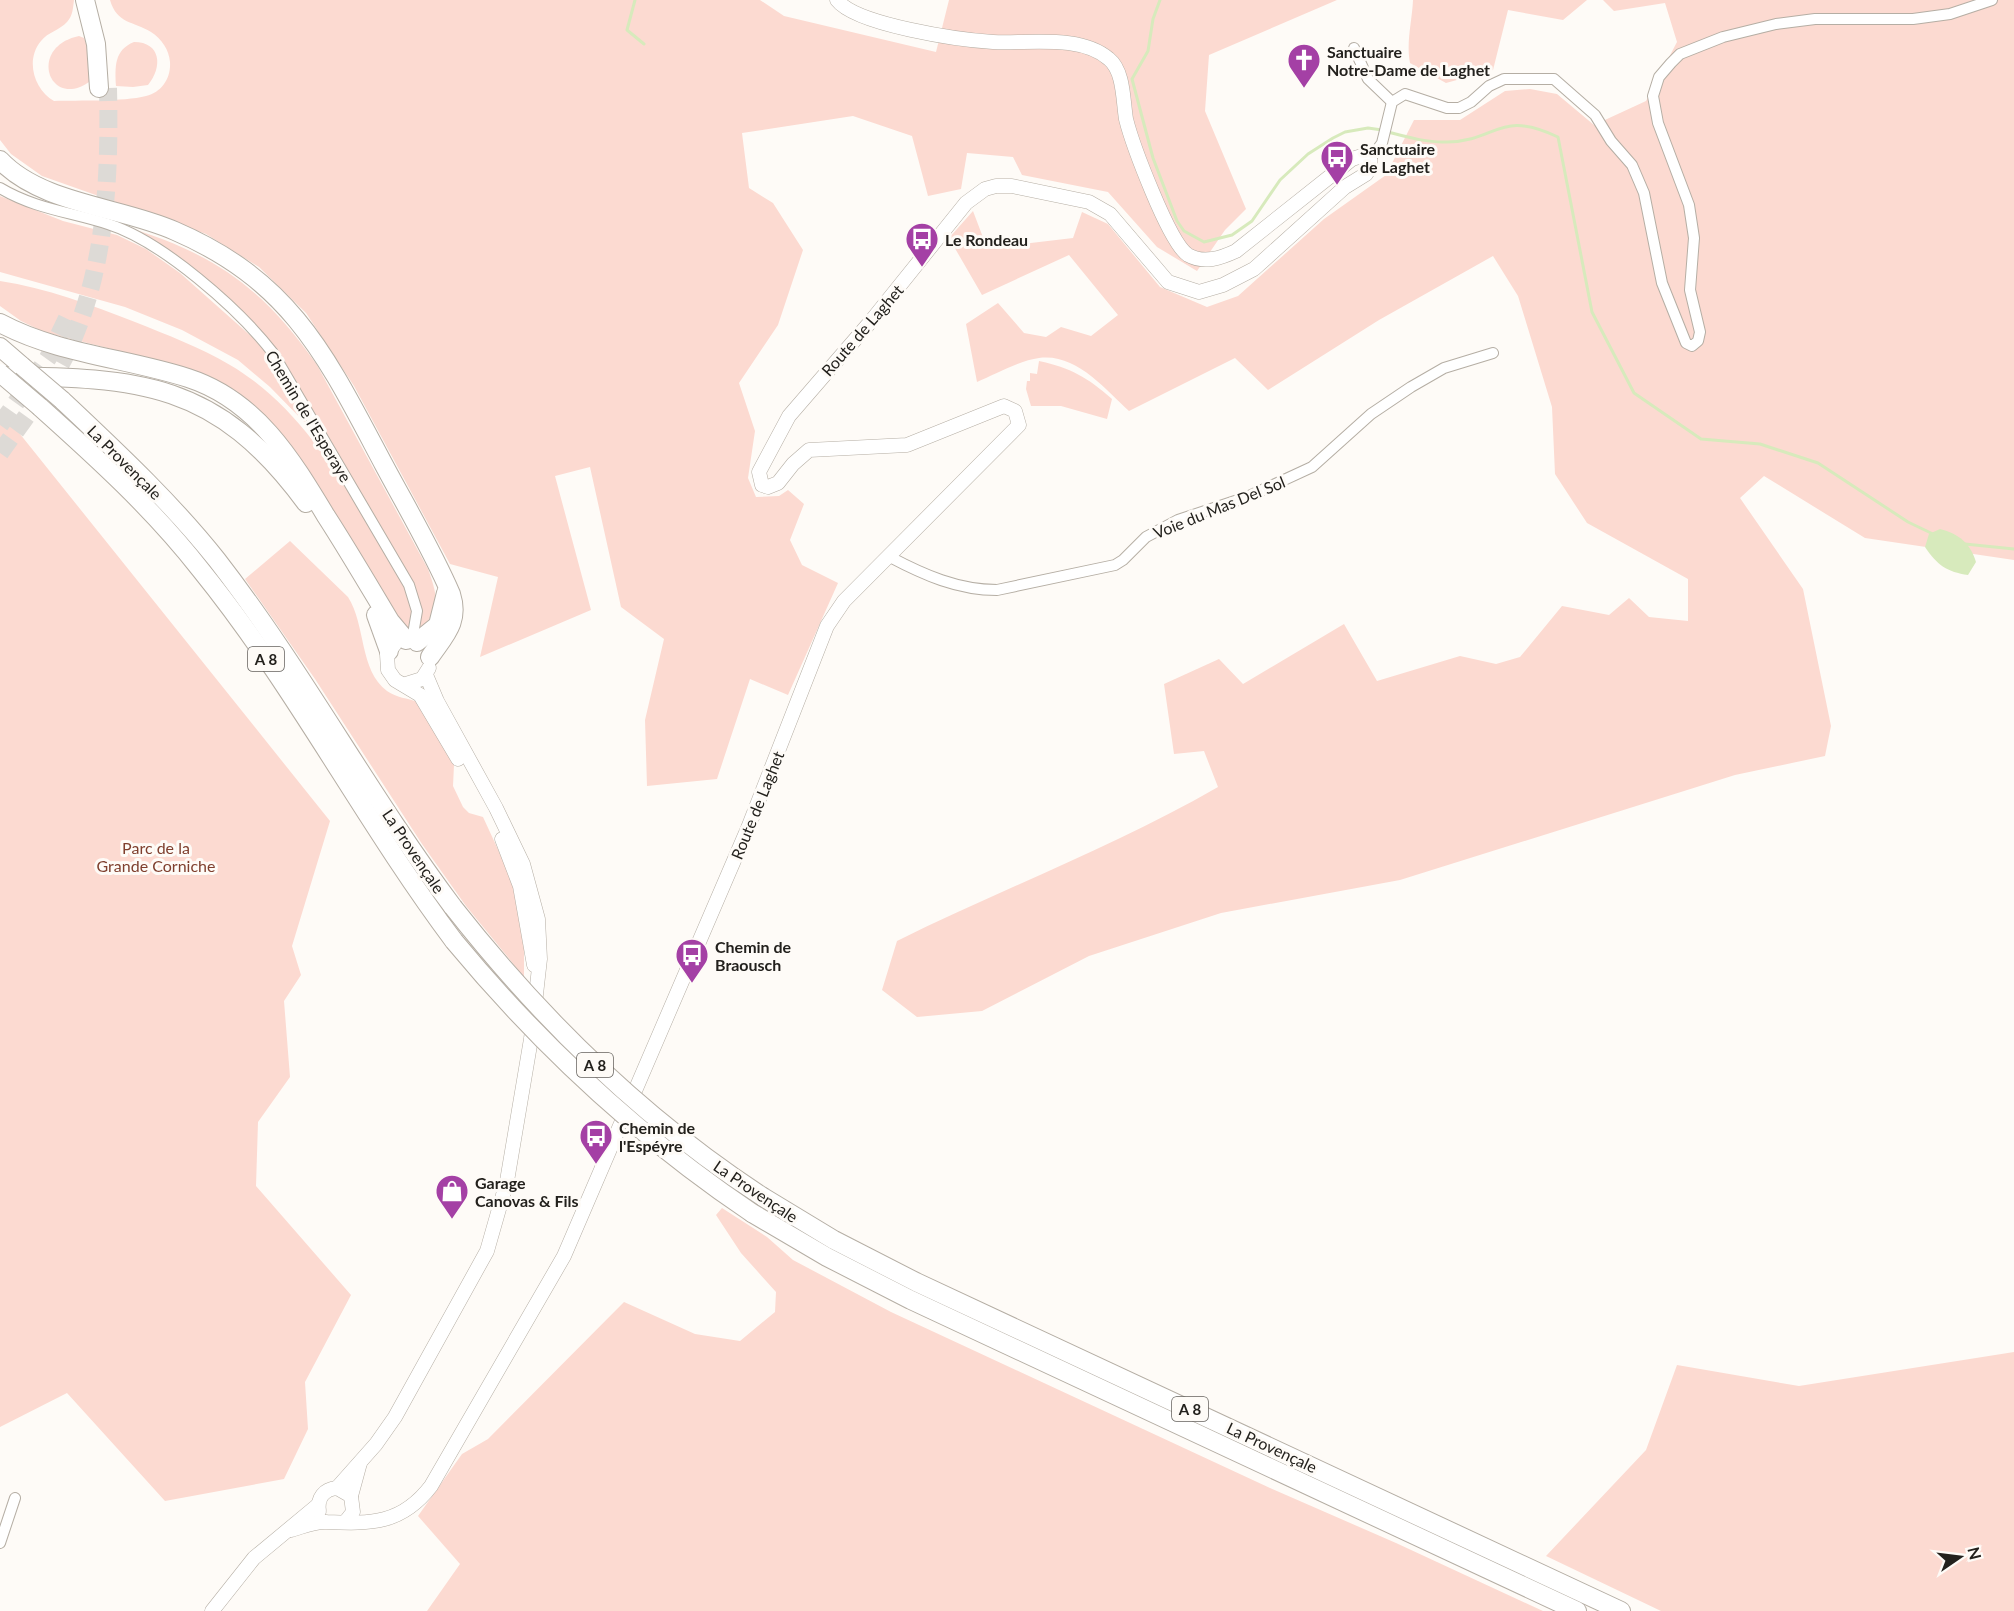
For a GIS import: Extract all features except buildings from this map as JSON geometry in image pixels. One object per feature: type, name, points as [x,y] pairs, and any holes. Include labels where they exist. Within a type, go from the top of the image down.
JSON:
[{"type":"highway","points":[[85,0],[104,88],[103,31],[96,0]]},
{"type":"highway","points":[[0,160],[40,188],[152,222],[230,258],[279,297],[300,321],[330,365],[446,582],[456,608],[454,621],[428,666]]},
{"type":"highway","points":[[0,323],[58,345],[190,379],[242,405],[264,426],[292,460],[390,621],[412,641],[438,625],[446,597],[446,582]]},
{"type":"highway","name":"La Provençale","points":[[0,347],[62,400],[168,504],[228,574],[289,659],[412,850],[453,907],[507,973],[587,1058],[660,1122],[763,1197],[826,1235],[916,1282],[1621,1611]]},
{"type":"highway","points":[[0,374],[90,378],[148,386],[171,393],[223,419],[276,465],[311,510],[369,603],[383,630],[389,651]]},
{"type":"highway","name":"La Provençale","points":[[0,374],[40,407],[130,490],[206,576],[259,648],[388,848],[454,941],[527,1024],[606,1101],[694,1173],[752,1213],[827,1257],[911,1300],[1577,1611]]},
{"type":"main road","points":[[837,0],[855,14],[925,32],[991,42],[1077,45],[1093,49],[1110,60],[1121,86],[1127,121],[1142,166],[1178,246],[1197,259],[1221,258],[1236,251],[1352,159],[1365,155],[1370,159]]},
{"type":"main road","name":"Route de Laghet","points":[[346,1521],[367,1523],[383,1520],[408,1511],[419,1501],[463,1433],[564,1256],[748,828],[827,626],[844,601],[890,557],[994,449],[1017,430],[1019,425],[1015,411],[1004,406],[928,439],[907,445],[810,450],[773,486],[762,485],[759,472],[789,416],[975,195],[996,186],[1012,186],[1089,202],[1110,214],[1168,282],[1199,292],[1223,285],[1254,269],[1345,186],[1366,174],[1370,168],[1370,159]]},
{"type":"main road","points":[[213,1611],[254,1558],[291,1530],[318,1505],[326,1491],[337,1488],[361,1461],[402,1405],[469,1287],[492,1237],[503,1202],[531,1039],[540,959],[540,934],[523,864],[496,808],[437,701],[425,648],[412,641],[400,641],[389,651],[386,659],[388,670],[395,680],[406,684],[420,696],[428,707],[489,812],[507,850],[524,903],[536,980]]},
{"type":"main road","points":[[406,684],[417,682],[428,666]]},
{"type":"main road","points":[[291,1530],[328,1522],[346,1521],[353,1501],[361,1461]]},
{"type":"main road","points":[[337,1488],[370,1517],[383,1520]]},
{"type":"main road","points":[[318,1505],[321,1515],[328,1522]]},
{"type":"street","points":[[1370,159],[1382,143],[1392,104],[1405,94],[1413,94],[1447,108],[1459,108],[1472,102],[1490,86],[1504,79],[1554,80],[1595,115],[1611,141],[1636,173],[1644,193],[1662,283],[1686,343],[1692,346],[1698,341],[1700,332],[1690,290],[1693,226],[1689,205],[1658,123],[1653,96],[1659,77],[1671,63],[1680,54],[1723,37],[1776,24],[1815,19],[1914,19],[1950,14],[1992,0]]},
{"type":"street","points":[[1354,48],[1368,79],[1392,104]]},
{"type":"street","name":"Chemin de l'Esperaye","points":[[0,188],[42,207],[128,232],[179,265],[256,332],[273,353],[409,585],[417,611],[412,641]]},
{"type":"street","name":"Voie du Mas Del Sol","points":[[890,557],[949,584],[977,590],[997,590],[1115,565],[1146,537],[1178,520],[1247,497],[1312,467],[1371,414],[1411,387],[1443,368],[1493,352]]},
{"type":"street","points":[[0,1543],[15,1498]]},
{"type":"green space","points":[[0,0],[74,0],[69,20],[41,41],[33,57],[37,82],[41,90],[54,101],[136,98],[157,91],[167,79],[170,68],[169,58],[162,41],[144,28],[121,18],[110,0],[760,0],[784,16],[936,52],[949,0],[1337,0],[1209,55],[1205,111],[1246,209],[1225,230],[1197,271],[1157,247],[1108,192],[1022,175],[1013,157],[967,153],[961,189],[928,196],[912,136],[853,116],[742,133],[749,188],[773,203],[803,250],[778,325],[739,383],[755,431],[748,478],[756,497],[779,496],[788,490],[804,504],[790,540],[802,565],[838,583],[788,695],[750,679],[717,779],[647,786],[645,720],[664,639],[621,607],[590,467],[555,476],[591,610],[480,657],[498,577],[450,564],[354,386],[306,313],[259,267],[206,234],[42,176],[11,154],[0,140]]},
{"type":"green space","points":[[1413,0],[1587,0],[1563,20],[1508,10],[1493,70],[1446,83],[1410,63],[1409,40]]},
{"type":"green space","points":[[1603,0],[2014,0],[2014,560],[1865,538],[1764,476],[1740,498],[1803,589],[1831,726],[1825,756],[1735,775],[1400,880],[1221,913],[1089,956],[982,1011],[917,1017],[882,990],[897,941],[1100,848],[1218,787],[1204,751],[1174,754],[1164,684],[1219,659],[1243,684],[1344,624],[1377,681],[1460,656],[1496,664],[1520,657],[1562,606],[1609,615],[1629,598],[1649,617],[1688,621],[1688,579],[1587,523],[1555,474],[1552,407],[1518,296],[1493,256],[1379,320],[1268,390],[1235,358],[1129,411],[1089,374],[1065,361],[1053,358],[1039,358],[1024,362],[977,382],[966,324],[998,303],[1024,333],[1046,337],[1061,327],[1091,336],[1118,315],[1069,255],[982,295],[949,238],[973,211],[987,248],[1073,238],[1082,212],[1108,224],[1160,287],[1207,307],[1238,296],[1324,219],[1386,175],[1414,120],[1460,120],[1505,91],[1530,89],[1557,94],[1594,125],[1646,101],[1677,42],[1665,3],[1614,11]]},
{"type":"green space","points":[[79,36],[84,38],[89,54],[89,82],[75,89],[63,88],[55,83],[50,74],[49,63],[53,52],[63,42]]},
{"type":"green space","points":[[134,42],[150,46],[154,51],[157,57],[156,71],[148,85],[116,86],[116,66],[119,54],[127,45]]},
{"type":"green space","points":[[0,196],[63,221],[117,235],[146,249],[180,273],[252,337],[268,355],[315,433],[270,387],[238,360],[182,330],[125,307],[0,272]]},
{"type":"green space","points":[[124,226],[185,249],[234,277],[276,314],[317,365],[428,569],[436,601],[432,615],[420,629],[421,608],[410,577],[270,341],[182,259]]},
{"type":"green space","points":[[0,281],[86,303],[135,322],[207,353],[254,381],[276,400],[315,443],[348,492],[397,570],[408,593],[412,616],[409,627],[405,628],[281,434],[159,361],[44,332],[21,321],[0,306]]},
{"type":"green space","points":[[1039,361],[1078,374],[1112,399],[1107,419],[1061,406],[1031,406],[1026,389],[1027,381],[1030,381],[1030,373],[1037,374]]},
{"type":"green space","name":"Parc de la Grande Corniche","points":[[0,423],[12,424],[330,821],[292,946],[301,975],[284,1001],[290,1077],[258,1122],[256,1186],[351,1295],[305,1382],[308,1429],[284,1479],[165,1501],[67,1393],[0,1427]]},
{"type":"green space","points":[[290,541],[348,597],[358,621],[367,659],[378,682],[398,697],[418,702],[454,765],[453,786],[463,807],[469,813],[483,817],[513,882],[524,946],[524,977],[466,906],[422,844],[315,679],[245,579]]},
{"type":"green space","points":[[722,1208],[767,1237],[793,1260],[891,1312],[1270,1488],[1543,1611],[427,1611],[460,1564],[418,1516],[462,1454],[488,1439],[624,1302],[695,1334],[740,1341],[775,1312],[776,1292],[741,1253],[716,1215]]},
{"type":"green space","points":[[2014,1352],[2014,1611],[1661,1611],[1546,1556],[1646,1450],[1677,1365],[1799,1386]]},
{"type":"shaded area","points":[[1940,529],[1958,537],[1971,550],[1976,562],[1968,575],[1943,567],[1925,547],[1929,534]]},
{"type":"waterway","points":[[635,0],[627,30],[644,44]]},
{"type":"waterway","points":[[1160,0],[1153,19],[1148,51],[1132,79],[1153,158],[1177,221],[1184,231],[1204,242],[1232,235],[1252,221],[1280,180],[1308,154],[1345,132],[1368,128],[1382,130]]},
{"type":"waterway","points":[[1388,132],[1425,141],[1447,142],[1478,137],[1510,126],[1523,126],[1558,137],[1592,312],[1634,393],[1701,439],[1760,444],[1818,463],[1908,522],[1933,534]]},
{"type":"waterway","points":[[1965,544],[2014,549]]},
{"type":"tunnel","points":[[0,453],[62,362],[77,330],[88,297],[96,263],[106,193],[108,88]]},
{"type":"tunnel","points":[[0,425],[48,358],[70,312]]},
{"type":"place","name":"Sanctuaire Notre-Dame de Laghet","points":[[1304,89]]},
{"type":"place","name":"Sanctuaire de Laghet","points":[[1337,186]]},
{"type":"place","name":"Le Rondeau","points":[[922,268]]},
{"type":"place","name":"Chemin de Braousch","points":[[692,984]]},
{"type":"place","name":"Chemin de l'Espéyre","points":[[596,1165]]},
{"type":"place","name":"Garage Canovas & Fils","points":[[452,1220]]}]
